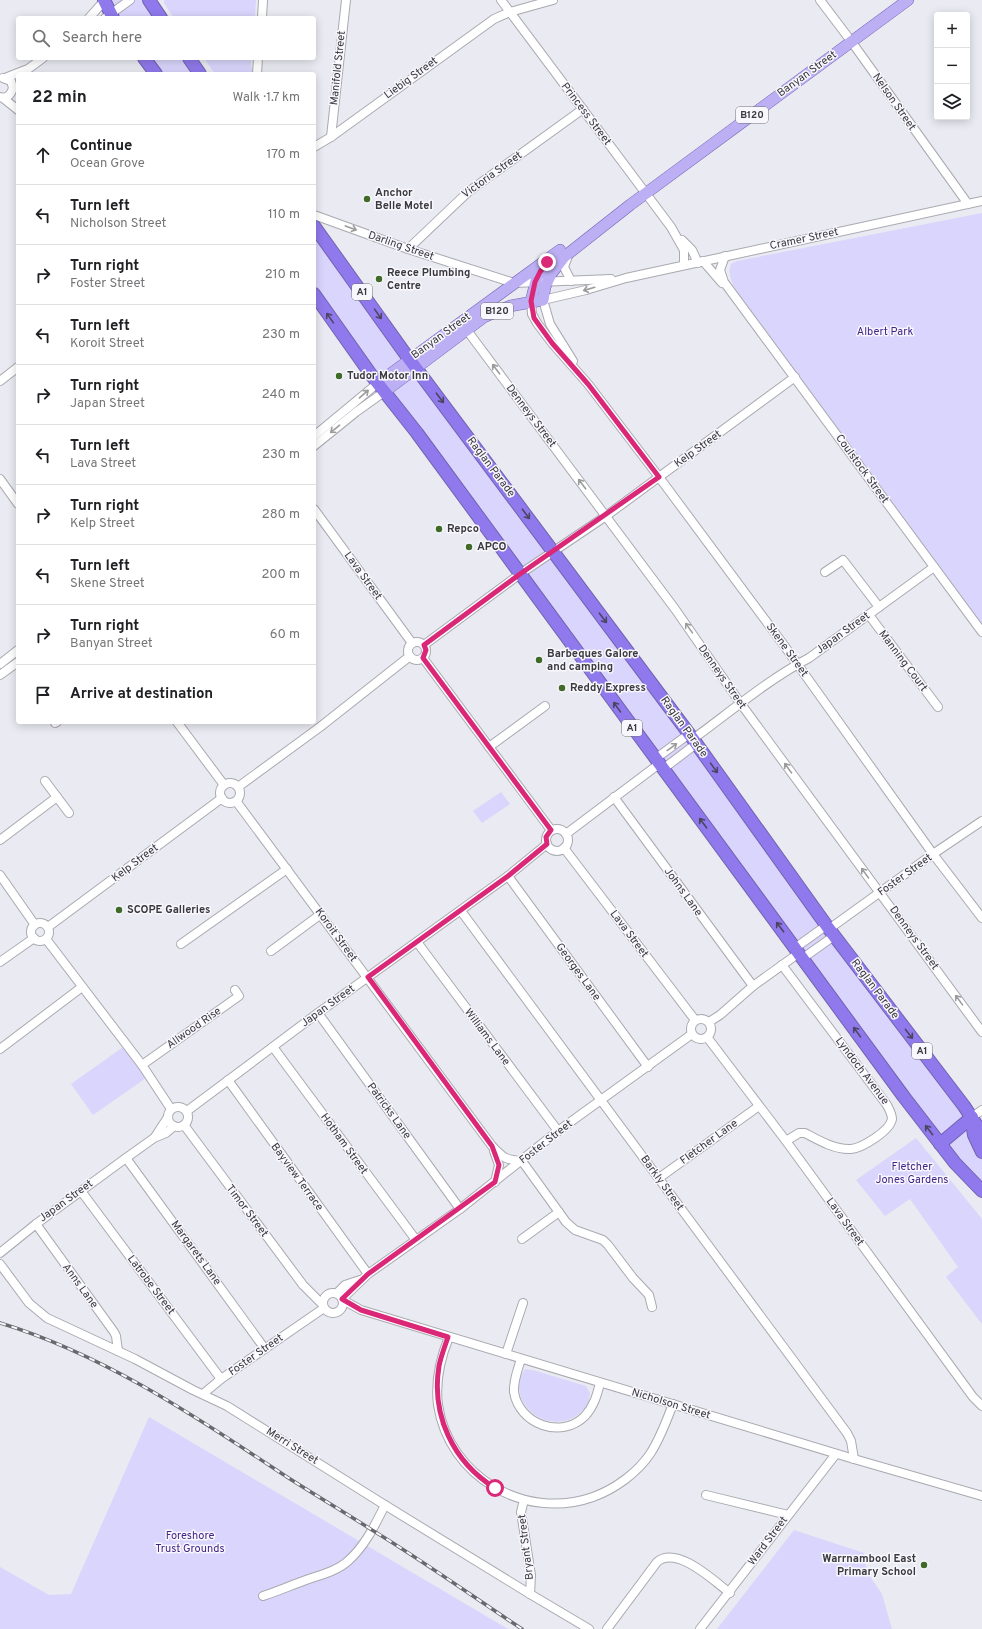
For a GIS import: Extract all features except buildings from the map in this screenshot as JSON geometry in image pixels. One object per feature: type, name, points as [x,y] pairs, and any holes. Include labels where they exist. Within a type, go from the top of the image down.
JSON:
[{"type":"highway","points":[[105,0],[110,16]]},
{"type":"highway","points":[[146,60],[154,72]]},
{"type":"highway","points":[[190,60],[199,72]]},
{"type":"highway","name":"Raglan Parade","points":[[316,229],[413,363],[693,739],[830,930],[977,1114],[982,1133]]},
{"type":"highway","name":"A1","points":[[316,297],[381,388],[418,433],[904,1097],[964,1173],[982,1191]]},
{"type":"highway","points":[[940,1144],[977,1114]]},
{"type":"highway","points":[[977,1114],[972,1128],[982,1152]]},
{"type":"main road","name":"Banyan Street","points":[[531,301],[535,282],[543,267],[630,205],[908,0]]},
{"type":"main road","name":"Banyan Street","points":[[464,326],[506,308],[531,301],[543,300],[547,282],[565,251]]},
{"type":"main road","name":"B120","points":[[514,284],[565,251]]},
{"type":"main road","name":"Banyan Street","points":[[381,388],[464,326],[504,290],[514,284]]},
{"type":"main road","points":[[504,290],[506,297],[506,308]]},
{"type":"street","points":[[91,16],[105,0]]},
{"type":"street","points":[[111,16],[130,0]]},
{"type":"street","points":[[262,16],[263,0]]},
{"type":"street","name":"Manifold Street","points":[[331,137],[346,0]]},
{"type":"street","name":"Princess Street","points":[[501,0],[671,227],[692,250],[700,262]]},
{"type":"street","name":"Liebig Street","points":[[316,146],[331,137],[484,25],[510,12],[553,0]]},
{"type":"street","name":"Nelson Street","points":[[820,0],[968,204]]},
{"type":"street","points":[[26,71],[40,60]]},
{"type":"street","points":[[257,72],[258,60]]},
{"type":"street","points":[[2,78],[16,74]]},
{"type":"street","points":[[2,78],[11,81],[14,87],[9,96],[2,97]]},
{"type":"street","points":[[2,97],[16,108]]},
{"type":"street","name":"Victoria Street","points":[[408,249],[442,215],[468,192],[583,109]]},
{"type":"street","name":"Cramer Street","points":[[543,300],[586,290],[626,278],[982,201]]},
{"type":"street","name":"Darling Street","points":[[316,216],[408,249],[514,284]]},
{"type":"street","name":"Princess Street","points":[[671,227],[684,250],[684,265]]},
{"type":"street","points":[[565,251],[564,267],[571,281]]},
{"type":"street","name":"Coulstock Street","points":[[725,256],[720,267],[720,274],[724,282],[982,632]]},
{"type":"street","name":"Coulstock Street","points":[[700,262],[742,307]]},
{"type":"street","name":"Darling Street","points":[[488,275],[497,281],[504,290]]},
{"type":"street","name":"Cramer Street","points":[[547,282],[626,278]]},
{"type":"street","name":"B120","points":[[514,284],[547,282]]},
{"type":"street","name":"Skene Street","points":[[543,300],[550,324],[588,384]]},
{"type":"street","name":"Skene Street","points":[[531,301],[532,314],[552,343],[588,384],[659,477],[797,664],[933,854],[982,918]]},
{"type":"street","name":"Skene Street","points":[[506,308],[524,309],[537,322]]},
{"type":"street","name":"Denneys Street","points":[[464,326],[675,609],[741,704],[982,1032]]},
{"type":"street","points":[[0,381],[16,369]]},
{"type":"street","name":"Kelp Street","points":[[424,645],[520,574],[606,516],[795,377]]},
{"type":"street","name":"Banyan Street","points":[[316,435],[381,388]]},
{"type":"street","name":"Banyan Street","points":[[316,444],[356,412],[381,388]]},
{"type":"street","points":[[0,480],[16,501]]},
{"type":"street","name":"Lava Street","points":[[316,512],[412,643]]},
{"type":"street","points":[[825,572],[843,560],[879,607]]},
{"type":"street","name":"Japan Street","points":[[566,834],[741,704],[797,664],[809,658],[934,567]]},
{"type":"street","name":"Manning Court","points":[[869,615],[938,707]]},
{"type":"street","points":[[417,642],[424,645],[426,650],[423,658],[417,660],[410,656],[408,650],[412,643],[417,642]]},
{"type":"street","points":[[0,664],[16,652]]},
{"type":"street","points":[[238,787],[320,727],[410,656]]},
{"type":"street","points":[[423,658],[551,830]]},
{"type":"street","points":[[0,675],[16,663]]},
{"type":"street","points":[[489,746],[545,706]]},
{"type":"street","points":[[316,722],[320,727]]},
{"type":"street","points":[[179,724],[224,785]]},
{"type":"street","name":"Japan Street","points":[[659,764],[693,739]]},
{"type":"street","points":[[45,782],[69,813]]},
{"type":"street","points":[[231,783],[238,787],[240,794],[236,801],[227,802],[222,798],[220,791],[224,785],[231,783]]},
{"type":"street","points":[[0,840],[57,797]]},
{"type":"street","name":"Johns Lane","points":[[614,797],[753,986]]},
{"type":"street","name":"Kelp Street","points":[[48,927],[222,798]]},
{"type":"street","name":"Koroit Street","points":[[236,801],[288,869],[492,1146],[502,1157],[522,1161]]},
{"type":"street","name":"Foster Street","points":[[830,930],[933,854],[982,821]]},
{"type":"street","points":[[551,830],[560,830],[566,834],[567,842],[564,848],[557,851],[553,850],[547,844],[546,837],[551,830]]},
{"type":"street","name":"Japan Street","points":[[186,1111],[318,1013],[461,911],[508,876],[547,844]]},
{"type":"street","name":"Lava Street","points":[[564,848],[695,1020]]},
{"type":"street","points":[[181,944],[288,869]]},
{"type":"street","points":[[0,875],[35,925]]},
{"type":"street","name":"Georges Lane","points":[[508,876],[648,1067]]},
{"type":"street","name":"Barkly Street","points":[[461,911],[600,1101],[613,1115],[847,1433],[851,1441],[854,1459]]},
{"type":"street","points":[[271,951],[321,914]]},
{"type":"street","points":[[35,925],[44,924],[48,927],[49,932],[46,939]]},
{"type":"street","points":[[35,925],[31,932],[34,938],[38,941],[46,939]]},
{"type":"street","points":[[709,1022],[720,1015],[753,986],[830,930]]},
{"type":"street","points":[[799,953],[830,930]]},
{"type":"street","points":[[0,962],[34,938]]},
{"type":"street","points":[[46,939],[142,1065],[170,1113],[170,1122],[174,1126],[184,1125],[188,1118],[186,1111],[179,1107],[170,1113]]},
{"type":"street","name":"Williams Lane","points":[[417,942],[558,1131]]},
{"type":"street","name":"Lyndoch Avenue","points":[[782,965],[887,1105],[891,1111],[892,1119],[890,1125],[884,1131],[860,1147],[850,1149],[840,1148],[805,1133],[799,1133],[786,1140]]},
{"type":"street","points":[[0,1049],[82,987]]},
{"type":"street","name":"Allwood Rise","points":[[142,1065],[239,996],[235,990]]},
{"type":"street","name":"Patricks Lane","points":[[318,1013],[460,1208]]},
{"type":"street","points":[[702,1018],[709,1022],[712,1028],[708,1037],[701,1039],[692,1034],[691,1027],[695,1020],[702,1018]]},
{"type":"street","name":"Foster Street","points":[[341,1297],[345,1285],[364,1277],[416,1240],[495,1182],[558,1131],[692,1034]]},
{"type":"street","name":"Lava Street","points":[[708,1037],[786,1140],[973,1398],[982,1406]]},
{"type":"street","name":"Hotham Street","points":[[273,1047],[416,1240]]},
{"type":"street","name":"Bayview Terrace","points":[[228,1080],[364,1277]]},
{"type":"street","name":"Fletcher Lane","points":[[659,1178],[759,1106]]},
{"type":"street","name":"Japan Street","points":[[154,1138],[170,1113]]},
{"type":"street","name":"Timor Street","points":[[184,1125],[296,1276],[325,1308]]},
{"type":"street","name":"Japan Street","points":[[0,1253],[36,1224],[126,1158],[154,1138],[166,1133],[174,1126]]},
{"type":"street","name":"Koroit Street","points":[[492,1146],[499,1165],[495,1182]]},
{"type":"street","name":"Margarets Lane","points":[[126,1158],[265,1349]]},
{"type":"street","points":[[522,1161],[566,1222],[575,1230],[603,1240],[608,1244],[633,1278],[649,1295],[652,1307]]},
{"type":"street","name":"Latrobe Street","points":[[81,1191],[221,1379]]},
{"type":"street","points":[[522,1239],[559,1212]]},
{"type":"street","name":"Anns Lane","points":[[36,1224],[114,1332],[118,1351]]},
{"type":"street","name":"Merri Street","points":[[0,1264],[29,1303],[47,1318],[118,1351],[239,1412],[385,1505],[589,1629]]},
{"type":"street","points":[[313,1294],[325,1295],[332,1292],[341,1297],[342,1307],[339,1311],[332,1313],[325,1308],[325,1295]]},
{"type":"street","name":"Nicholson Street","points":[[341,1297],[361,1310],[836,1454],[982,1496]]},
{"type":"street","points":[[506,1354],[523,1303]]},
{"type":"street","name":"Foster Street","points":[[203,1394],[221,1379],[311,1317],[318,1316],[325,1308]]},
{"type":"street","name":"Nicholson Street","points":[[339,1311],[361,1310]]},
{"type":"street","points":[[448,1337],[439,1366],[437,1394],[441,1417],[449,1439],[457,1453],[477,1476],[500,1491],[524,1500],[547,1504],[569,1503],[596,1496],[618,1484],[640,1465],[649,1454],[663,1430],[673,1404]]},
{"type":"street","points":[[521,1359],[514,1384],[516,1400],[530,1419],[545,1426],[553,1428],[566,1427],[583,1418],[593,1405],[600,1382]]},
{"type":"street","name":"Ward Street","points":[[700,1629],[730,1593],[836,1454]]},
{"type":"street","points":[[706,1495],[788,1515]]},
{"type":"street","name":"Bryant Street","points":[[524,1500],[521,1512],[532,1575],[530,1594]]},
{"type":"street","points":[[263,1596],[338,1568],[348,1561],[373,1530],[385,1505]]},
{"type":"street","points":[[608,1629],[662,1558],[668,1557],[692,1564],[730,1593]]},
{"type":"green space","points":[[104,0],[149,0],[160,16],[112,16]]},
{"type":"green space","points":[[164,0],[256,0],[255,16],[173,16],[164,3]]},
{"type":"green space","points":[[146,60],[190,60],[199,72],[154,72]]},
{"type":"green space","points":[[205,60],[251,60],[251,67],[255,72],[214,72]]},
{"type":"green space","name":"Albert Park","points":[[982,213],[982,626],[746,306],[731,280],[730,269],[731,264],[737,261]]},
{"type":"green space","points":[[316,229],[982,1133],[982,1191],[973,1183],[316,297]]},
{"type":"green space","points":[[501,792],[510,804],[482,823],[473,811]]},
{"type":"green space","points":[[126,1045],[149,1076],[93,1115],[71,1084]]},
{"type":"green space","name":"Fletcher Jones Gardens","points":[[916,1138],[982,1219],[982,1324],[946,1277],[958,1267],[910,1199],[885,1216],[856,1180]]},
{"type":"green space","points":[[525,1369],[586,1386],[590,1393],[587,1405],[579,1414],[569,1420],[558,1422],[548,1421],[538,1417],[529,1410],[523,1401],[519,1389],[520,1379]]},
{"type":"green space","name":"Foreshore Trust Grounds","points":[[149,1417],[508,1629],[0,1629],[0,1567],[49,1595],[71,1594]]},
{"type":"green space","points":[[794,1530],[864,1553],[867,1572],[882,1594],[892,1629],[717,1629]]},
{"type":"railway","points":[[0,1323],[39,1336],[76,1352],[113,1370],[184,1410],[410,1554],[522,1629]]},
{"type":"place","name":"Anchor Belle Motel","points":[[367,199]]},
{"type":"place","name":"Reece Plumbing Centre","points":[[379,279]]},
{"type":"place","name":"Tudor Motor Inn","points":[[339,376]]},
{"type":"place","name":"Repco","points":[[439,529]]},
{"type":"place","name":"APCO","points":[[469,547]]},
{"type":"place","name":"Barbeques Galore and camping","points":[[539,660]]},
{"type":"place","name":"Reddy Express","points":[[562,688]]},
{"type":"place","name":"SCOPE Galleries","points":[[119,910]]},
{"type":"place","name":"Warrnambool East Primary School","points":[[924,1565]]},
{"type":"route","points":[[495,1488],[477,1476],[467,1465],[452,1446],[444,1427],[438,1405],[437,1394],[439,1366],[448,1337],[361,1310],[342,1299],[361,1279],[495,1182],[499,1169],[492,1146],[368,977],[508,876],[547,844],[546,837],[551,830],[423,658],[426,654],[424,645],[520,574],[606,516],[659,477],[588,384],[552,343],[534,318],[531,301],[535,282],[547,262]]}]
